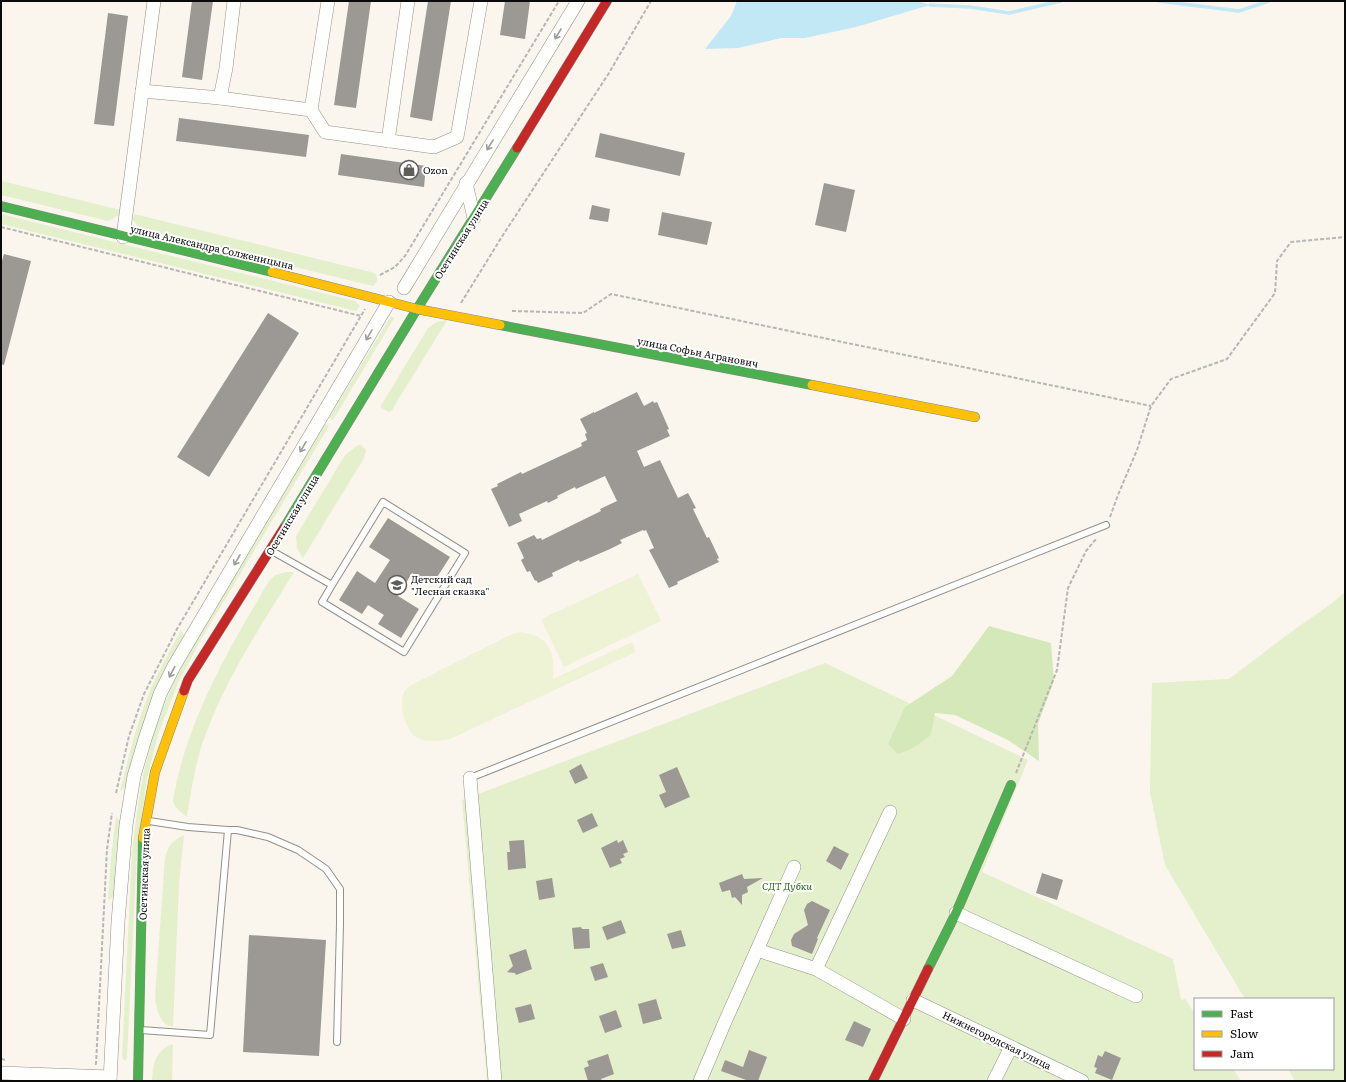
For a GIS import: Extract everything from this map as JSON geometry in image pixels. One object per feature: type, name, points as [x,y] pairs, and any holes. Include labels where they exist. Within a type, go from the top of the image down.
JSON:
[{"type":"street","points":[[123,237],[154,1]]},
{"type":"street","points":[[220,98],[226,68],[234,1]]},
{"type":"street","points":[[328,1],[311,110],[326,132],[434,147],[457,137],[481,1]]},
{"type":"street","points":[[388,141],[408,1]]},
{"type":"street","points":[[404,288],[578,1]]},
{"type":"street","name":"Осетинская улица","points":[[138,1081],[144,840],[155,772],[188,680],[271,550],[417,309],[607,1]]},
{"type":"street","points":[[142,90],[220,98],[311,110]]},
{"type":"street","points":[[466,184],[474,218]]},
{"type":"street","name":"улица Александра Солженицына","points":[[1,206],[123,237],[342,289],[417,309]]},
{"type":"street","name":"Осетинская улица","points":[[110,1079],[118,930],[126,825],[134,776],[160,694],[174,666],[389,302]]},
{"type":"street","name":"улица Софьи Агранович","points":[[417,309],[975,417]]},
{"type":"street","points":[[470,778],[495,1081]]},
{"type":"street","points":[[873,1081],[956,913],[1011,785]]},
{"type":"street","points":[[816,969],[890,812]]},
{"type":"street","points":[[700,1081],[794,867]]},
{"type":"street","points":[[956,913],[1136,996]]},
{"type":"street","points":[[757,950],[816,969],[904,1019]]},
{"type":"street","name":"Нижнегородская улица","points":[[913,1000],[1082,1081]]},
{"type":"street","points":[[994,1081],[1011,1047]]},
{"type":"street","points":[[1,1073],[110,1079]]},
{"type":"lane","points":[[383,502],[465,553],[404,652],[322,602],[332,585],[383,502]]},
{"type":"lane","points":[[470,778],[1106,525]]},
{"type":"lane","points":[[271,550],[332,585]]},
{"type":"lane","points":[[147,820],[188,827],[237,830],[268,837],[298,850],[326,869],[340,889],[337,1042]]},
{"type":"lane","points":[[140,1030],[210,1035],[228,830]]},
{"type":"path","points":[[380,275],[395,267],[405,256],[559,1]]},
{"type":"path","points":[[453,316],[503,235],[609,73],[651,1]]},
{"type":"path","points":[[1,227],[361,316]]},
{"type":"path","points":[[1011,785],[1057,670],[1068,588],[1086,551],[1106,525],[1137,450],[1151,406],[1171,379],[1227,359],[1275,293],[1277,261],[1291,242],[1345,237]]},
{"type":"path","points":[[512,311],[583,313],[611,294],[1151,406]]},
{"type":"path","points":[[96,1064],[107,849],[112,813]]},
{"type":"green space","points":[[1,181],[121,210],[119,215],[108,221],[1,195]]},
{"type":"green space","points":[[1,214],[355,301],[360,306],[356,311],[1,224]]},
{"type":"green space","points":[[134,214],[371,272],[376,274],[377,281],[373,286],[144,230],[138,227],[133,220]]},
{"type":"green space","points":[[391,316],[394,318],[393,320],[333,420],[329,418]]},
{"type":"green space","points":[[447,320],[392,410],[389,412],[380,407],[428,328],[437,322]]},
{"type":"green space","points":[[325,424],[329,426],[200,641],[178,683],[159,732],[147,778],[137,852],[127,1058],[125,1061],[122,1057],[132,852],[143,775],[150,745],[171,688],[191,648],[224,590]]},
{"type":"green space","points":[[358,445],[361,445],[366,450],[364,458],[303,558],[297,549],[296,536],[345,455]]},
{"type":"green space","points":[[286,572],[294,572],[244,653],[222,695],[204,739],[198,758],[187,817],[176,808],[173,800],[179,770],[199,714],[224,660],[269,581],[275,575]]},
{"type":"green space","points":[[638,574],[661,621],[564,667],[541,619]]},
{"type":"green space","points":[[1345,592],[1345,1081],[1295,1081],[1289,1070],[1334,1070],[1334,998],[1244,998],[1165,865],[1150,792],[1152,683],[1229,679]]},
{"type":"green space","points":[[989,626],[1051,643],[1054,681],[1038,724],[1039,761],[1008,740],[955,715],[935,713],[931,735],[913,748],[898,754],[888,744],[905,707],[952,676]]},
{"type":"green space","points":[[181,630],[186,638],[127,785],[120,791],[146,700],[158,673]]},
{"type":"green space","points":[[520,632],[539,637],[547,644],[552,655],[553,679],[632,642],[636,652],[450,739],[428,741],[416,737],[412,733],[405,722],[402,708],[403,695],[408,687],[510,635]]},
{"type":"green space","name":"СДТ Дубки","points":[[825,663],[1028,760],[982,872],[1173,959],[1181,1000],[1185,999],[1194,1012],[1194,1070],[1234,1070],[1241,1081],[487,1081],[462,800]]},
{"type":"green space","points":[[116,816],[121,824],[117,896],[108,900],[111,858]]},
{"type":"green space","points":[[184,835],[179,883],[173,1027],[162,1020],[158,1012],[155,998],[165,858],[172,844]]},
{"type":"green space","points":[[173,1044],[172,1081],[152,1081],[156,1058],[162,1050]]},
{"type":"water","points":[[737,1],[917,1],[930,5],[856,27],[805,38],[781,38],[738,48],[705,49],[731,16]]},
{"type":"building","points":[[192,1],[213,1],[202,80],[182,77]]},
{"type":"building","points":[[349,1],[371,1],[356,108],[334,105]]},
{"type":"building","points":[[428,1],[451,1],[432,121],[410,117]]},
{"type":"building","points":[[505,1],[530,1],[525,39],[500,35]]},
{"type":"building","points":[[108,13],[128,16],[114,126],[94,124]]},
{"type":"building","points":[[179,118],[309,135],[306,157],[176,141]]},
{"type":"building","points":[[600,133],[685,153],[680,176],[595,157]]},
{"type":"building","points":[[341,154],[426,166],[424,187],[338,175]]},
{"type":"building","points":[[824,183],[855,190],[846,232],[815,225]]},
{"type":"building","points":[[592,205],[610,209],[608,222],[589,219]]},
{"type":"building","points":[[662,212],[712,222],[707,245],[658,235]]},
{"type":"building","points":[[4,254],[31,261],[4,365],[1,364],[1,264]]},
{"type":"building","points":[[268,313],[299,333],[209,477],[177,457]]},
{"type":"building","points":[[637,392],[644,406],[653,401],[654,403],[657,402],[669,429],[667,430],[670,436],[637,451],[644,467],[660,460],[678,498],[688,493],[696,508],[693,509],[707,538],[709,537],[719,558],[717,559],[719,562],[677,582],[678,584],[669,588],[649,550],[654,548],[646,530],[643,530],[620,540],[622,543],[610,549],[580,562],[579,560],[552,573],[553,576],[538,583],[536,580],[535,581],[530,571],[527,572],[521,560],[524,558],[517,543],[534,535],[537,539],[541,538],[542,540],[601,511],[600,509],[617,501],[605,476],[576,489],[575,487],[557,496],[558,498],[548,503],[547,501],[519,514],[522,521],[509,527],[491,489],[498,486],[497,484],[521,472],[522,474],[582,446],[581,443],[587,440],[585,434],[587,433],[580,419]]},
{"type":"building","points":[[388,518],[450,557],[432,585],[412,573],[398,596],[419,609],[401,638],[378,624],[384,615],[368,605],[362,614],[339,600],[357,571],[375,583],[390,560],[369,547]]},
{"type":"building","points":[[581,764],[588,778],[575,784],[569,771]]},
{"type":"building","points":[[677,767],[690,797],[665,808],[659,795],[666,792],[659,775]]},
{"type":"building","points":[[592,813],[598,826],[583,833],[577,820]]},
{"type":"building","points":[[524,840],[526,868],[508,870],[507,852],[510,852],[509,841]]},
{"type":"building","points":[[617,840],[618,843],[623,840],[628,852],[623,854],[625,857],[620,859],[622,863],[610,868],[601,848]]},
{"type":"building","points":[[834,846],[849,854],[841,870],[826,861]]},
{"type":"building","points":[[1042,873],[1063,880],[1057,900],[1036,893]]},
{"type":"building","points":[[742,874],[744,879],[763,878],[747,887],[748,892],[742,895],[742,905],[735,897],[732,898],[730,890],[722,892],[719,883]]},
{"type":"building","points":[[552,878],[555,897],[539,900],[536,881]]},
{"type":"building","points":[[812,901],[830,910],[817,938],[818,939],[812,954],[792,946],[791,940],[794,934],[808,925],[804,910],[807,904]]},
{"type":"building","points":[[621,920],[626,933],[607,940],[602,927]]},
{"type":"building","points":[[581,927],[582,929],[589,929],[590,948],[574,949],[572,928]]},
{"type":"building","points":[[681,930],[686,946],[672,949],[667,934]]},
{"type":"building","points":[[249,935],[326,940],[319,1056],[243,1052]]},
{"type":"building","points":[[526,949],[532,969],[516,975],[515,973],[507,972],[513,966],[509,955]]},
{"type":"building","points":[[603,963],[608,977],[595,981],[590,967]]},
{"type":"building","points":[[656,999],[662,1019],[643,1024],[638,1004]]},
{"type":"building","points":[[531,1004],[535,1019],[519,1023],[515,1008]]},
{"type":"building","points":[[616,1010],[622,1027],[605,1033],[599,1016]]},
{"type":"building","points":[[854,1021],[871,1029],[863,1047],[845,1040]]},
{"type":"building","points":[[749,1050],[767,1057],[758,1081],[749,1081],[721,1071],[725,1060],[743,1067]]},
{"type":"building","points":[[1105,1051],[1121,1058],[1112,1080],[1095,1073],[1097,1068],[1094,1067],[1098,1055],[1102,1057]]},
{"type":"building","points":[[608,1054],[614,1074],[601,1079],[602,1081],[588,1081],[584,1068],[589,1066],[587,1061]]},
{"type":"waterway","points":[[930,5],[970,7],[1009,13],[1061,1]]},
{"type":"waterway","points":[[1159,1],[1239,11],[1269,1]]},
{"type":"traffic: fast","points":[[284,528],[517,148]]},
{"type":"traffic: fast","points":[[1,206],[272,272]]},
{"type":"traffic: fast","points":[[500,325],[812,385]]},
{"type":"traffic: fast","points":[[928,969],[956,913],[1011,785]]},
{"type":"traffic: fast","points":[[138,1081],[143,838]]},
{"type":"traffic: slow","points":[[272,272],[417,309],[500,325]]},
{"type":"traffic: slow","points":[[812,385],[975,417]]},
{"type":"traffic: slow","points":[[143,838],[155,772],[184,691]]},
{"type":"traffic: jam","points":[[517,148],[607,1]]},
{"type":"traffic: jam","points":[[184,691],[188,680],[284,528]]},
{"type":"traffic: jam","points":[[873,1081],[928,969]]},
{"type":"place","name":"Ozon","points":[[409,170]]},
{"type":"place","name":"Детский сад \"Лесная сказка\"","points":[[397,585]]}]
